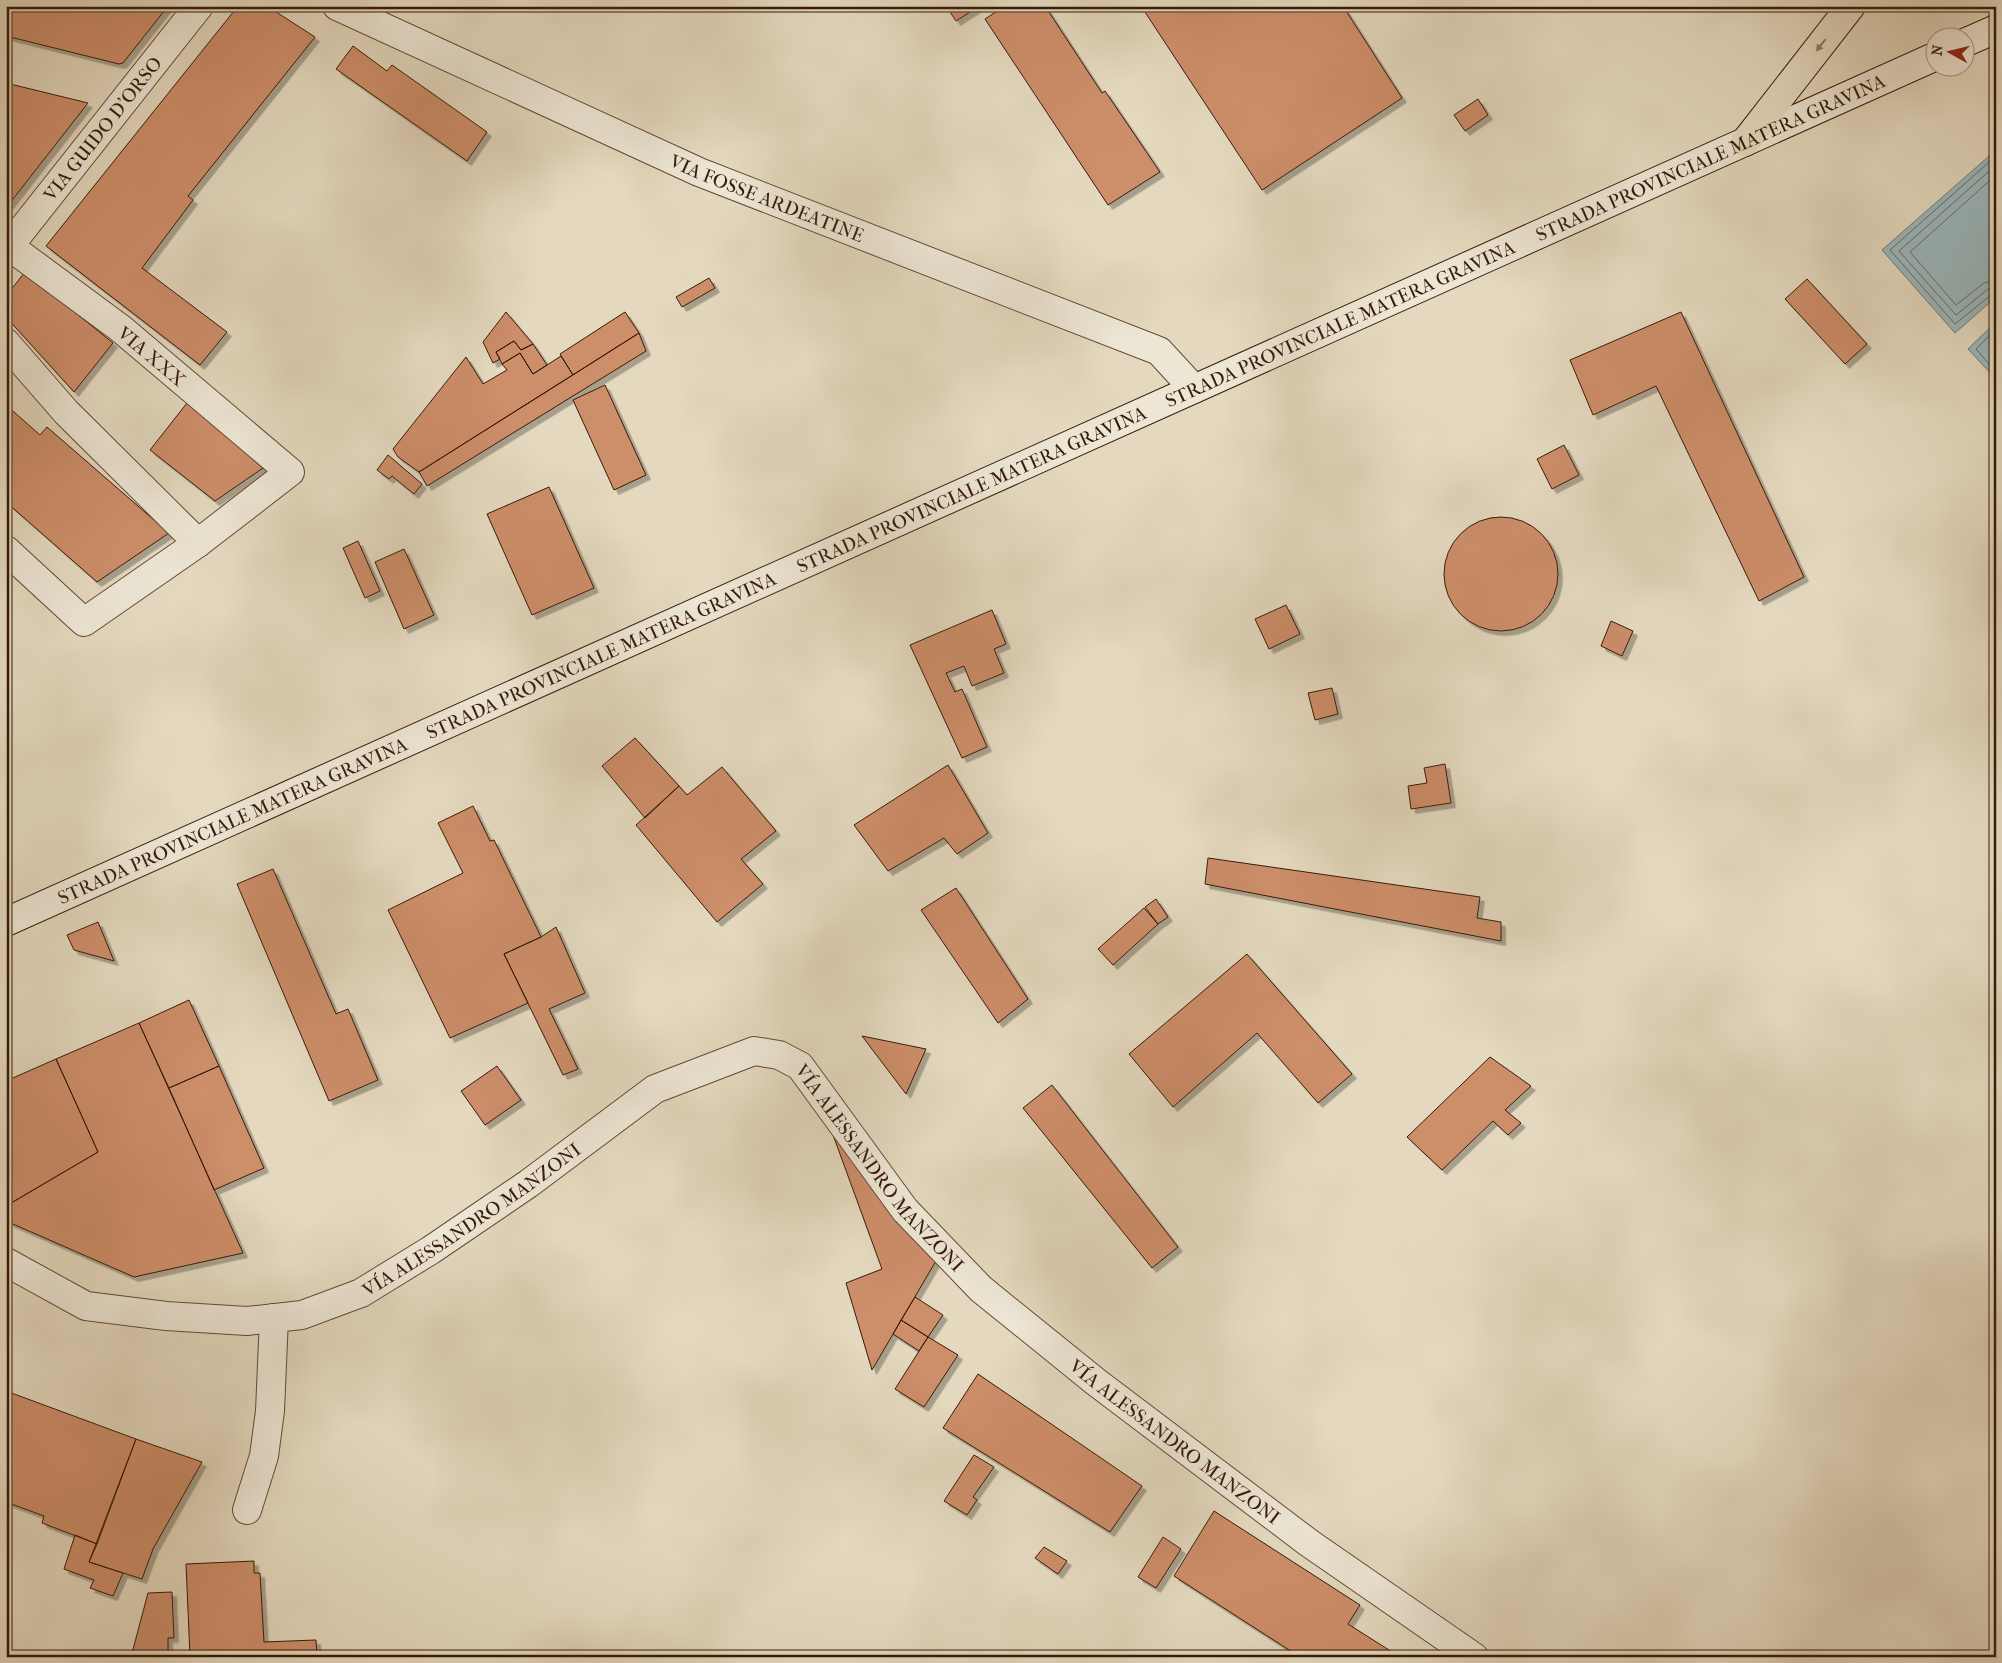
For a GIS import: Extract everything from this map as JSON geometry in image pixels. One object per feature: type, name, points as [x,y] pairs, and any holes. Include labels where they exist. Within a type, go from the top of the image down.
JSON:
[{"type":"highway","points":[[1745,142],[1851,6]]},
{"type":"street","name":"VIA GUIDO D'ORSO","points":[[8,248],[200,6]]},
{"type":"street","name":"VIA FOSSE ARDEATINE","points":[[337,6],[699,172],[1159,351],[1194,389]]},
{"type":"street","points":[[1974,39],[1996,29]]},
{"type":"street","name":"STRADA PROVINCIALE MATERA GRAVINA","points":[[6,922],[1924,61]]},
{"type":"street","name":"VIA XXX","points":[[8,248],[120,328],[290,472],[198,543]]},
{"type":"street","points":[[6,343],[66,412],[198,543],[84,622],[6,550]]},
{"type":"street","name":"VÍA ALESSANDRO MANZONI","points":[[6,1262],[86,1306],[166,1316],[246,1321],[302,1315],[360,1293],[431,1250],[528,1184],[655,1089],[754,1051],[779,1054],[800,1066],[904,1210],[981,1289],[1096,1382],[1309,1542],[1474,1657]]},
{"type":"street","points":[[247,1510],[264,1456],[270,1410],[274,1318]]},
{"type":"water","points":[[1996,150],[1996,297],[1955,333],[1882,250]]},
{"type":"water","points":[[1996,322],[1996,379],[1968,349]]},
{"type":"building","points":[[6,6],[168,6],[123,63],[119,64],[6,36]]},
{"type":"building","points":[[238,6],[267,6],[315,37],[188,196],[193,200],[142,268],[227,332],[200,365],[46,246]]},
{"type":"building","points":[[946,6],[977,6],[978,7],[956,21]]},
{"type":"building","points":[[1005,6],[1045,6],[1102,93],[1105,91],[1160,172],[1108,205],[985,19]]},
{"type":"building","points":[[1141,6],[1343,6],[1402,98],[1262,190]]},
{"type":"building","points":[[353,46],[387,71],[392,65],[487,132],[467,161],[336,69]]},
{"type":"building","points":[[6,83],[88,103],[6,208]]},
{"type":"building","points":[[1478,99],[1488,115],[1465,131],[1454,115]]},
{"type":"building","points":[[25,272],[113,343],[74,392],[6,317],[6,296]]},
{"type":"building","points":[[709,278],[715,288],[682,307],[676,297]]},
{"type":"building","points":[[1807,279],[1867,344],[1845,364],[1785,299]]},
{"type":"building","points":[[506,312],[533,344],[521,350],[514,341],[496,352],[500,359],[493,363],[483,342]]},
{"type":"building","points":[[625,312],[639,333],[573,375],[560,354]]},
{"type":"building","points":[[1681,312],[1804,577],[1759,601],[1656,386],[1593,415],[1570,360]]},
{"type":"building","points":[[639,333],[646,351],[427,486],[419,472]]},
{"type":"building","points":[[514,341],[521,350],[533,344],[547,365],[533,374],[520,353],[502,364],[496,352]]},
{"type":"building","points":[[520,353],[533,374],[561,356],[573,375],[419,472],[398,457],[393,449],[466,357],[483,384],[507,370],[502,364]]},
{"type":"building","points":[[605,385],[646,475],[614,490],[573,400]]},
{"type":"building","points":[[187,403],[266,466],[215,501],[150,450]]},
{"type":"building","points":[[6,405],[40,435],[47,427],[169,533],[97,582],[6,502]]},
{"type":"building","points":[[1564,445],[1579,475],[1552,489],[1537,459]]},
{"type":"building","points":[[388,455],[422,484],[414,494],[392,476],[389,479],[377,470]]},
{"type":"building","points":[[549,487],[594,588],[532,615],[487,514]]},
{"type":"building","points":[[1501,517],[1523,521],[1541,534],[1554,552],[1558,574],[1554,596],[1541,614],[1523,627],[1501,631],[1479,627],[1461,614],[1448,596],[1444,574],[1448,552],[1461,534],[1479,521]]},
{"type":"building","points":[[358,541],[380,591],[365,598],[343,548]]},
{"type":"building","points":[[404,549],[434,615],[404,629],[375,562]]},
{"type":"building","points":[[1286,605],[1300,634],[1269,649],[1255,619]]},
{"type":"building","points":[[992,610],[1006,644],[994,649],[1004,673],[972,686],[964,666],[946,673],[955,692],[962,689],[987,747],[962,758],[910,645]]},
{"type":"building","points":[[1611,621],[1633,631],[1622,656],[1601,646]]},
{"type":"building","points":[[1332,688],[1338,714],[1315,720],[1308,693]]},
{"type":"building","points":[[635,738],[679,786],[645,818],[602,766]]},
{"type":"building","points":[[1445,764],[1451,803],[1411,809],[1408,786],[1427,783],[1424,768]]},
{"type":"building","points":[[948,765],[988,833],[957,854],[944,838],[888,871],[854,825]]},
{"type":"building","points":[[722,767],[776,831],[741,859],[763,884],[717,922],[636,825],[679,786],[687,795]]},
{"type":"building","points":[[473,806],[490,841],[494,840],[541,937],[504,954],[528,1003],[450,1038],[388,910],[463,873],[438,823]]},
{"type":"building","points":[[1208,858],[1480,897],[1477,918],[1501,922],[1501,941],[1205,884]]},
{"type":"building","points":[[273,869],[336,1014],[348,1009],[378,1080],[329,1101],[237,884]]},
{"type":"building","points":[[956,888],[1028,999],[998,1023],[921,910]]},
{"type":"building","points":[[1156,899],[1168,917],[1158,924],[1145,907]]},
{"type":"building","points":[[1144,908],[1158,924],[1113,965],[1098,949]]},
{"type":"building","points":[[98,922],[114,961],[74,950],[67,935]]},
{"type":"building","points":[[556,927],[585,993],[549,1009],[578,1069],[563,1075],[504,954],[541,937]]},
{"type":"building","points":[[1247,954],[1352,1074],[1318,1103],[1257,1033],[1173,1107],[1129,1054]]},
{"type":"building","points":[[189,1000],[219,1066],[169,1088],[139,1023]]},
{"type":"building","points":[[139,1023],[243,1253],[134,1277],[6,1221],[6,1206],[98,1152],[56,1059]]},
{"type":"building","points":[[862,1036],[926,1049],[906,1094]]},
{"type":"building","points":[[1490,1057],[1531,1086],[1505,1110],[1521,1123],[1508,1135],[1493,1121],[1442,1170],[1407,1137]]},
{"type":"building","points":[[56,1059],[98,1152],[6,1206],[6,1081]]},
{"type":"building","points":[[219,1066],[264,1168],[214,1190],[169,1088]]},
{"type":"building","points":[[497,1066],[521,1100],[485,1125],[461,1091]]},
{"type":"building","points":[[1052,1085],[1178,1247],[1152,1268],[1023,1108]]},
{"type":"building","points":[[829,1124],[950,1237],[872,1370],[846,1283],[882,1269]]},
{"type":"building","points":[[915,1297],[943,1315],[928,1337],[901,1320]]},
{"type":"building","points":[[901,1320],[928,1337],[919,1351],[893,1334]]},
{"type":"building","points":[[928,1337],[958,1355],[924,1407],[895,1389]]},
{"type":"building","points":[[978,1374],[1142,1486],[1110,1532],[943,1428]]},
{"type":"building","points":[[6,1391],[136,1439],[97,1544],[42,1523],[44,1516],[6,1502]]},
{"type":"building","points":[[136,1439],[202,1462],[153,1549],[142,1579],[89,1562]]},
{"type":"building","points":[[974,1455],[994,1467],[973,1497],[977,1500],[967,1515],[944,1501]]},
{"type":"building","points":[[1214,1511],[1360,1605],[1348,1624],[1400,1657],[1300,1657],[1174,1576]]},
{"type":"building","points":[[75,1535],[97,1544],[89,1562],[123,1573],[113,1596],[90,1588],[94,1580],[64,1569]]},
{"type":"building","points":[[1163,1537],[1181,1549],[1156,1588],[1138,1577]]},
{"type":"building","points":[[1044,1547],[1067,1561],[1058,1574],[1035,1558]]},
{"type":"building","points":[[254,1561],[254,1573],[260,1573],[264,1642],[316,1640],[317,1657],[190,1657],[186,1564]]},
{"type":"building","points":[[172,1592],[174,1638],[168,1638],[168,1657],[131,1657],[148,1593]]}]
